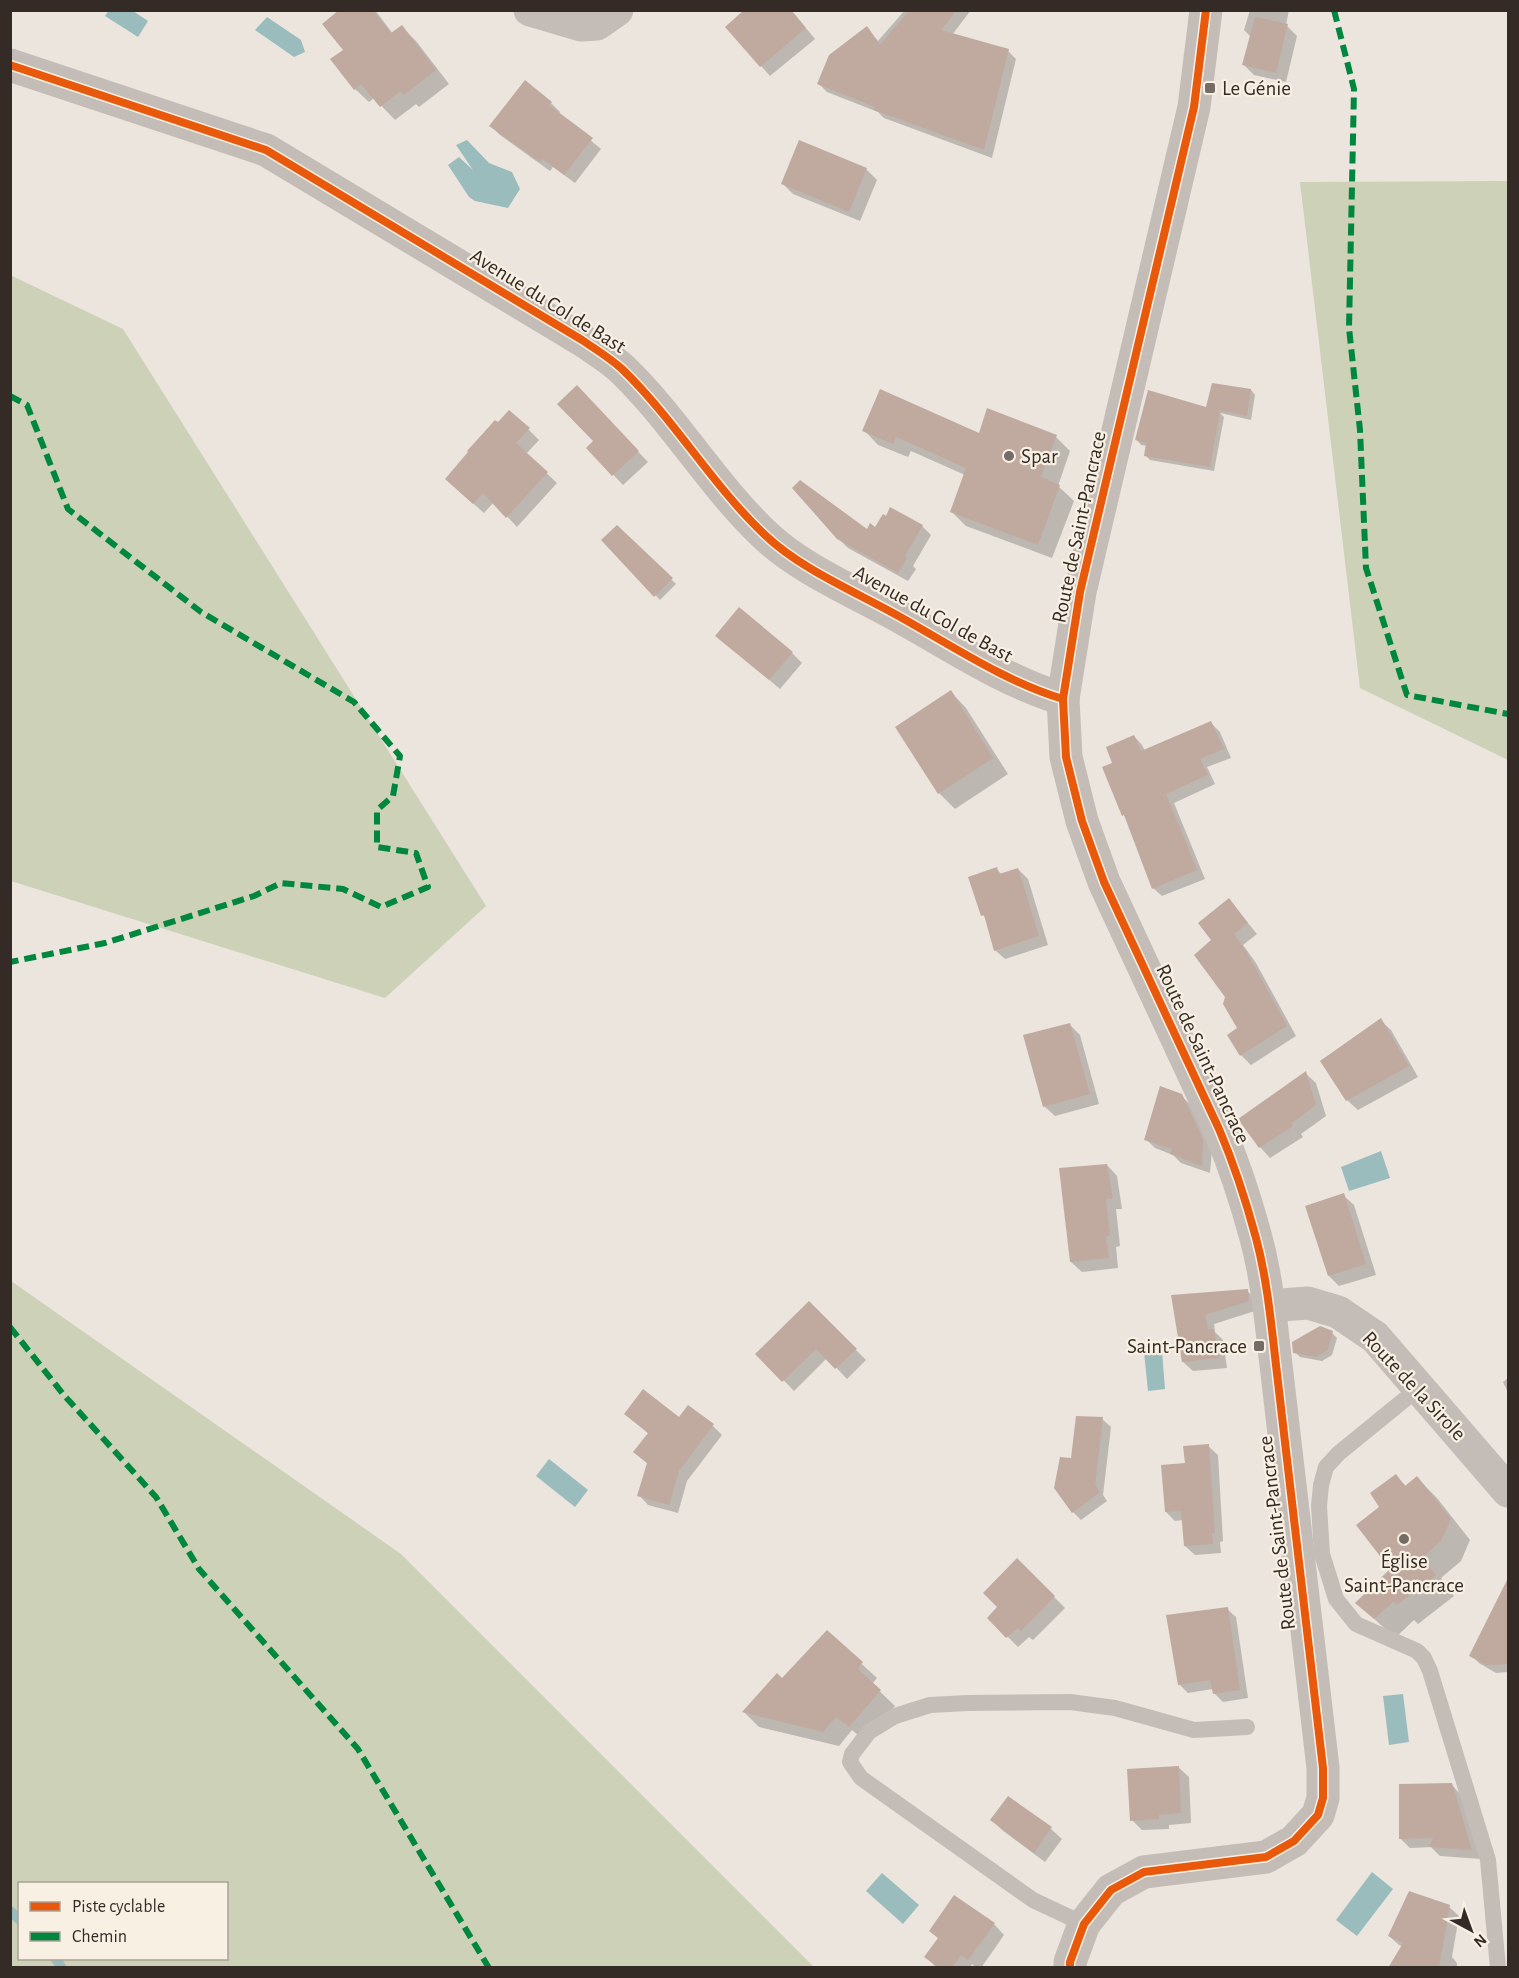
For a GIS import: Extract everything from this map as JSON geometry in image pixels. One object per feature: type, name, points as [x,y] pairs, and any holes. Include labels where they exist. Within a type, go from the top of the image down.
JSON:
[{"type":"street","points":[[530,10],[581,25],[597,24],[617,10]]},
{"type":"street","name":"Route de Saint-Pancrace","points":[[1070,1968],[1070,1962],[1084,1924],[1111,1890],[1144,1872],[1266,1857],[1294,1841],[1318,1815],[1323,1798],[1323,1768],[1269,1306],[1256,1238],[1232,1161],[1104,882],[1082,821],[1066,757],[1063,699],[1080,592],[1194,107],[1206,10]]},
{"type":"street","name":"Avenue du Col de Bast","points":[[10,65],[266,150],[582,340],[621,368],[636,383],[766,537],[795,558],[981,663],[1041,693],[1063,699]]},
{"type":"street","name":"Route de la Sirole","points":[[1269,1306],[1308,1303],[1338,1312],[1375,1337],[1509,1491]]},
{"type":"lane","points":[[1420,1387],[1339,1453],[1326,1467],[1320,1485],[1319,1506],[1322,1554],[1336,1599],[1347,1615],[1356,1624],[1417,1652],[1424,1658],[1430,1671],[1488,1860],[1502,1965]]},
{"type":"lane","points":[[1084,1924],[1033,1900],[861,1778],[850,1762],[852,1754],[869,1732],[895,1716],[930,1705],[968,1703],[1070,1702],[1115,1708],[1194,1730],[1248,1727]]},
{"type":"green space","points":[[1508,181],[1508,760],[1360,688],[1300,182]]},
{"type":"green space","points":[[10,275],[123,329],[486,906],[385,998],[11,881]]},
{"type":"green space","points":[[11,1281],[401,1554],[814,1967],[11,1967]]},
{"type":"water","points":[[109,10],[133,11],[148,21],[138,37],[105,16]]},
{"type":"water","points":[[267,17],[301,40],[305,52],[294,57],[255,30]]},
{"type":"water","points":[[467,140],[489,163],[512,172],[520,189],[508,208],[475,201],[469,197],[448,165],[459,157],[473,170],[456,145]]},
{"type":"water","points":[[1381,1151],[1390,1178],[1349,1191],[1341,1167]]},
{"type":"water","points":[[1162,1351],[1165,1389],[1148,1391],[1144,1352]]},
{"type":"water","points":[[549,1459],[588,1490],[575,1507],[536,1476]]},
{"type":"water","points":[[1403,1694],[1409,1742],[1389,1745],[1383,1696]]},
{"type":"water","points":[[1372,1872],[1393,1889],[1357,1936],[1336,1920]]},
{"type":"water","points":[[882,1873],[919,1905],[903,1924],[866,1891]]},
{"type":"building","points":[[339,10],[373,10],[391,33],[402,25],[436,70],[404,95],[401,91],[380,107],[361,84],[354,90],[330,59],[343,50],[322,24]]},
{"type":"building","points":[[744,10],[791,10],[806,28],[760,67],[725,27]]},
{"type":"building","points":[[910,10],[957,10],[941,30],[1009,49],[984,150],[874,110],[875,107],[817,84],[829,55],[867,26],[880,45]]},
{"type":"building","points":[[1255,17],[1288,24],[1276,73],[1242,65]]},
{"type":"building","points":[[525,80],[552,102],[549,105],[593,138],[564,175],[543,159],[540,162],[489,126]]},
{"type":"building","points":[[799,140],[867,168],[849,212],[781,184]]},
{"type":"building","points":[[1212,383],[1251,389],[1247,416],[1208,408],[1220,411],[1210,467],[1144,456],[1146,443],[1135,440],[1148,390],[1206,407]]},
{"type":"building","points":[[577,385],[639,451],[612,476],[586,448],[593,441],[557,404]]},
{"type":"building","name":"Spar","points":[[880,389],[979,433],[987,408],[1057,435],[1041,477],[1060,485],[1038,545],[950,512],[966,468],[896,437],[893,444],[862,431]]},
{"type":"building","points":[[509,410],[530,428],[516,443],[548,472],[506,518],[483,493],[473,504],[445,479],[495,420],[498,422]]},
{"type":"building","points":[[800,480],[867,529],[870,523],[875,527],[883,514],[886,516],[890,507],[923,525],[898,573],[837,539],[792,488]]},
{"type":"building","points":[[617,525],[673,578],[654,597],[601,540]]},
{"type":"building","points":[[739,607],[793,652],[769,680],[715,636]]},
{"type":"building","points":[[951,690],[993,758],[938,794],[895,727]]},
{"type":"building","points":[[1211,721],[1224,749],[1200,759],[1208,775],[1166,794],[1197,870],[1152,889],[1124,815],[1122,816],[1102,767],[1112,763],[1106,747],[1134,735],[1141,751]]},
{"type":"building","points":[[997,867],[999,874],[1018,868],[1039,936],[994,951],[984,915],[981,916],[968,877]]},
{"type":"building","points":[[1229,898],[1248,923],[1234,934],[1246,951],[1287,1026],[1240,1056],[1227,1035],[1237,1028],[1223,1004],[1225,997],[1194,955],[1211,940],[1198,923]]},
{"type":"building","points":[[1381,1018],[1409,1066],[1346,1101],[1320,1061]]},
{"type":"building","points":[[1070,1023],[1090,1094],[1043,1107],[1023,1035]]},
{"type":"building","points":[[1306,1071],[1316,1105],[1292,1123],[1293,1126],[1259,1148],[1238,1119]]},
{"type":"building","points":[[1160,1086],[1182,1094],[1203,1139],[1202,1166],[1170,1154],[1172,1149],[1144,1140]]},
{"type":"building","points":[[1107,1164],[1113,1199],[1106,1199],[1110,1236],[1106,1236],[1109,1258],[1070,1262],[1059,1168]]},
{"type":"building","points":[[1344,1193],[1366,1264],[1328,1276],[1305,1206]]},
{"type":"building","points":[[1248,1289],[1249,1301],[1205,1315],[1208,1329],[1214,1329],[1219,1358],[1182,1362],[1171,1295]]},
{"type":"building","points":[[809,1301],[857,1349],[835,1369],[816,1349],[782,1382],[755,1354]]},
{"type":"building","points":[[1320,1326],[1333,1331],[1328,1350],[1316,1357],[1293,1353],[1292,1342]]},
{"type":"building","points":[[643,1389],[679,1417],[688,1405],[714,1424],[679,1471],[669,1505],[637,1496],[647,1463],[633,1452],[648,1433],[624,1414]]},
{"type":"building","points":[[1076,1416],[1103,1417],[1095,1485],[1100,1492],[1072,1513],[1054,1488],[1060,1457],[1071,1458]]},
{"type":"building","points":[[1209,1444],[1215,1533],[1212,1533],[1213,1544],[1184,1546],[1181,1511],[1165,1512],[1161,1465],[1185,1463],[1183,1446]]},
{"type":"building","name":"Église Saint-Pancrace","points":[[1396,1474],[1405,1486],[1417,1476],[1451,1519],[1441,1541],[1422,1558],[1436,1575],[1397,1605],[1394,1601],[1374,1619],[1355,1603],[1390,1569],[1356,1525],[1379,1507],[1370,1493]]},
{"type":"building","points":[[1017,1558],[1055,1596],[1021,1631],[1018,1628],[1006,1638],[987,1618],[997,1607],[983,1593]]},
{"type":"building","points":[[1509,1576],[1509,1664],[1486,1665],[1469,1656]]},
{"type":"building","points":[[1228,1607],[1240,1690],[1213,1694],[1210,1680],[1178,1685],[1166,1615]]},
{"type":"building","points":[[827,1630],[863,1662],[858,1669],[881,1690],[849,1727],[836,1717],[823,1732],[742,1712],[777,1673],[782,1678]]},
{"type":"building","points":[[1179,1766],[1181,1813],[1159,1815],[1159,1819],[1130,1821],[1127,1769]]},
{"type":"building","points":[[1452,1783],[1472,1850],[1429,1847],[1433,1838],[1399,1839],[1399,1784]]},
{"type":"building","points":[[1008,1796],[1052,1827],[1034,1853],[990,1820]]},
{"type":"building","points":[[1409,1891],[1450,1905],[1439,1968],[1388,1968],[1403,1943],[1388,1936]]},
{"type":"building","points":[[954,1895],[995,1923],[968,1960],[961,1955],[952,1968],[939,1968],[924,1957],[938,1938],[929,1931]]},
{"type":"waterway","points":[[10,1911],[18,1918]]},
{"type":"waterway","points":[[56,1960],[62,1968]]},
{"type":"marked path","points":[[1334,10],[1354,89],[1349,328],[1360,430],[1366,568],[1407,695],[1508,714]]},
{"type":"marked path","points":[[10,396],[27,405],[68,509],[201,612],[354,702],[400,756],[393,796],[377,810],[377,847],[416,853],[428,887],[381,907],[343,889],[281,883],[254,896],[105,943],[10,962]]},
{"type":"marked path","points":[[10,1327],[63,1394],[156,1497],[199,1569],[358,1749],[489,1968]]},
{"type":"cycle path","points":[[1070,1968],[1070,1962],[1084,1924],[1111,1890],[1144,1872],[1266,1857],[1294,1841],[1318,1815],[1323,1798],[1323,1768],[1272,1333],[1260,1253],[1239,1183],[1219,1129],[1104,882],[1082,821],[1066,757],[1063,699],[1080,592],[1194,107],[1206,10]]},
{"type":"cycle path","points":[[10,65],[266,150],[582,340],[617,365],[641,389],[746,516],[778,547],[826,578],[997,672],[1063,699]]},
{"type":"place","name":"Le Génie","points":[[1210,88]]},
{"type":"place","name":"Spar","points":[[1009,456]]},
{"type":"place","name":"Saint-Pancrace","points":[[1259,1346]]},
{"type":"place","name":"Église Saint-Pancrace","points":[[1404,1539]]}]
